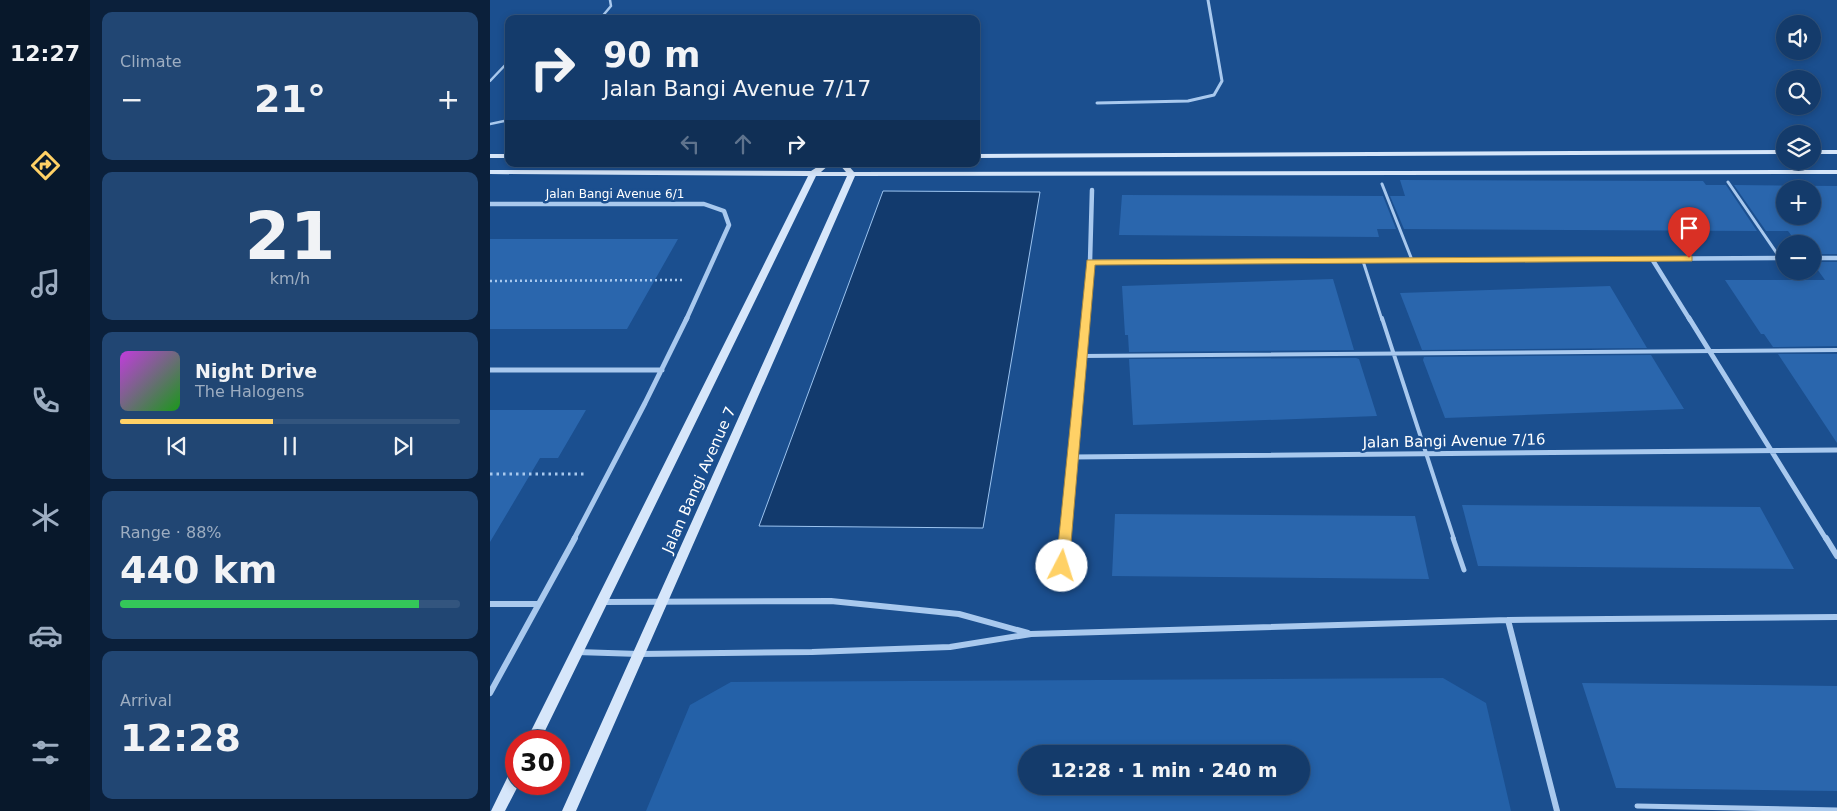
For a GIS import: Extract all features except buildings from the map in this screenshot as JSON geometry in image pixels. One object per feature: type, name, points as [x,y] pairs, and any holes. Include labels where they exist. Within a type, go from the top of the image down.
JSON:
[{"type":"street","points":[[1097,103],[1188,101],[1214,95],[1222,81],[1208,0]]},
{"type":"street","points":[[980,156],[1776,152]]},
{"type":"street","points":[[1821,152],[1837,152]]},
{"type":"street","points":[[490,156],[505,156]]},
{"type":"street","name":"Jalan Bangi Avenue 7","points":[[538,730],[813,174],[822,167]]},
{"type":"street","points":[[846,167],[852,174]]},
{"type":"street","points":[[490,172],[813,174],[1837,172]]},
{"type":"street","name":"Jalan Bangi Avenue 7","points":[[569,811],[852,174]]},
{"type":"street","points":[[1062,566],[1090,262],[1092,190]]},
{"type":"street","name":"Jalan Bangi Avenue 6/1","points":[[490,204],[704,204],[724,211],[729,225],[705,280]]},
{"type":"street","points":[[1090,262],[1776,258]]},
{"type":"street","points":[[1821,258],[1837,258]]},
{"type":"street","points":[[1652,259],[1837,556]]},
{"type":"street","points":[[490,693],[609,475],[705,280]]},
{"type":"street","points":[[490,370],[662,370]]},
{"type":"street","name":"Jalan Bangi Avenue 7/16","points":[[1072,457],[1837,450]]},
{"type":"street","points":[[602,602],[831,601],[959,614],[1031,634]]},
{"type":"street","points":[[490,604],[538,604]]},
{"type":"street","points":[[577,652],[639,654],[812,652],[950,647],[1031,634],[1508,620],[1837,617]]},
{"type":"street","points":[[1508,620],[1557,811]]},
{"type":"street","points":[[498,811],[506,795]]},
{"type":"lane","points":[[603,15],[611,6],[610,0]]},
{"type":"lane","points":[[490,81],[505,65]]},
{"type":"lane","points":[[490,124],[505,121]]},
{"type":"lane","points":[[1728,182],[1776,248]]},
{"type":"lane","points":[[1382,184],[1412,260]]},
{"type":"lane","points":[[1363,261],[1464,570]]},
{"type":"lane","points":[[1082,356],[1837,350]]},
{"type":"lane","points":[[1637,806],[1837,810]]},
{"type":"path","points":[[490,281],[705,280]]},
{"type":"path","points":[[490,474],[609,475]]},
{"type":"shaded area","points":[[883,191],[1040,192],[983,528],[759,526]]},
{"type":"shaded area","points":[[1443,678],[1486,703],[1511,811],[646,811],[690,705],[731,682]]},
{"type":"route","points":[[1062,566],[1090,262],[1689,258]]}]
